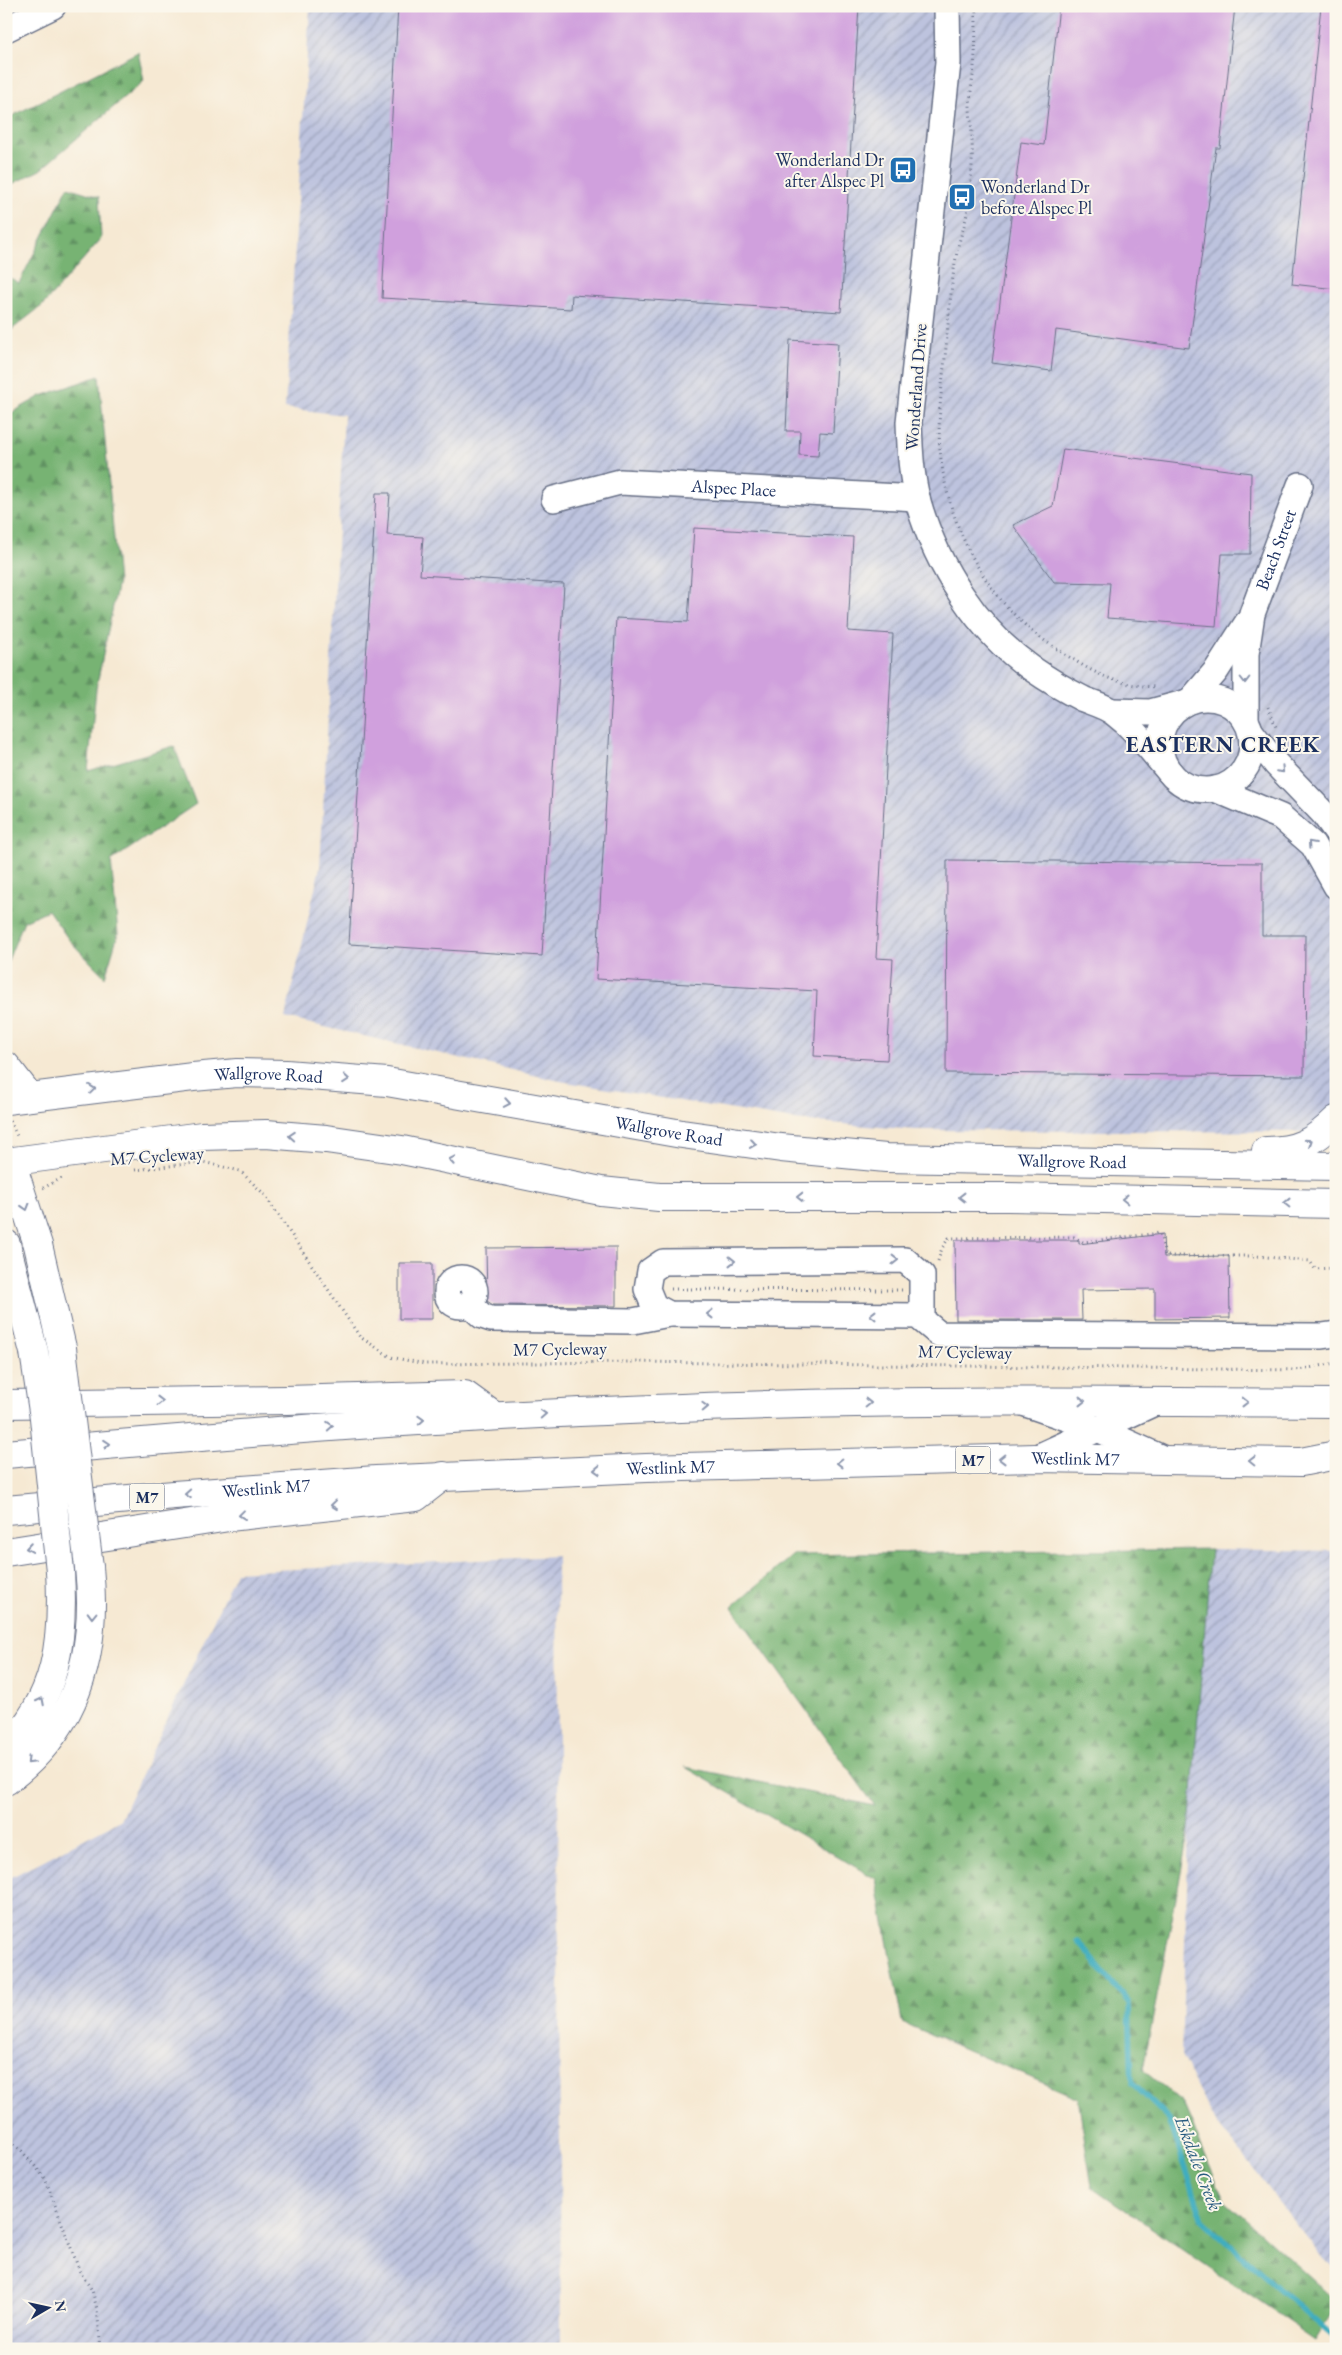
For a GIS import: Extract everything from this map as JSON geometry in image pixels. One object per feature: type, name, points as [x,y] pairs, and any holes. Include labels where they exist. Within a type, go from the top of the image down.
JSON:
[{"type":"main road","points":[[6,1066],[27,1098]]},
{"type":"main road","name":"Wallgrove Road","points":[[27,1098],[193,1077],[237,1073],[286,1074],[387,1082],[682,1134],[810,1151],[886,1158],[1336,1166]]},
{"type":"main road","points":[[1123,1162],[1230,1152],[1282,1151],[1302,1146],[1325,1131],[1336,1120]]},
{"type":"main road","name":"Wallgrove Road","points":[[8,1158],[61,1166],[202,1136],[266,1134],[326,1139],[402,1150],[601,1191],[658,1197],[1007,1197],[1336,1204]]},
{"type":"main road","points":[[6,1781],[32,1760],[47,1743],[75,1697],[83,1676],[91,1628],[92,1594],[62,1348],[38,1245],[8,1158]]},
{"type":"main road","points":[[6,1244],[34,1352],[44,1418],[60,1571],[61,1627],[50,1680],[32,1718],[6,1748]]},
{"type":"main road","points":[[6,1404],[286,1400],[371,1410],[494,1416],[657,1408],[1016,1401],[1336,1402]]},
{"type":"main road","points":[[6,1454],[288,1429],[371,1410]]},
{"type":"main road","name":"Westlink M7","points":[[6,1510],[289,1498],[376,1490],[442,1476],[646,1468],[1035,1458],[1301,1462],[1336,1455]]},
{"type":"main road","points":[[1301,1462],[1336,1473]]},
{"type":"main road","points":[[6,1552],[289,1498]]},
{"type":"street","points":[[6,29],[53,6]]},
{"type":"street","name":"Wonderland Drive","points":[[947,6],[948,63],[909,422],[911,463],[917,498],[937,550],[960,592],[988,628],[1030,668],[1080,698],[1112,712],[1141,736],[1173,776]]},
{"type":"street","name":"Alspec Place","points":[[554,499],[620,482],[917,498]]},
{"type":"street","name":"Beach Street","points":[[1188,702],[1216,672],[1252,614],[1300,485]]},
{"type":"street","name":"Beach Street","points":[[1249,726],[1246,654],[1252,614]]},
{"type":"street","points":[[1249,726],[1251,755],[1241,775],[1229,784],[1215,789],[1200,790],[1185,785],[1173,776],[1165,764],[1161,751],[1161,737],[1169,718],[1188,702],[1207,698],[1222,700],[1236,708],[1249,726],[1276,764],[1323,813],[1336,831]]},
{"type":"street","name":"Wonderland Drive","points":[[1112,712],[1150,712],[1188,702]]},
{"type":"street","points":[[1215,789],[1281,817],[1313,845],[1336,886]]},
{"type":"street","points":[[669,1314],[654,1306],[647,1289],[650,1271],[663,1262],[905,1260],[922,1275],[922,1319],[939,1334],[1322,1336],[1336,1334]]},
{"type":"street","points":[[469,1304],[482,1316],[491,1319],[633,1322],[669,1314],[922,1316]]},
{"type":"street","points":[[1016,1401],[1098,1429],[1164,1459]]},
{"type":"street","points":[[1035,1458],[1159,1401]]},
{"type":"path","points":[[976,6],[974,66],[970,106],[972,139],[971,182],[967,214],[957,249],[952,278],[940,395],[940,450],[946,488],[963,538],[989,585],[1040,638],[1095,674],[1136,686],[1164,686]]},
{"type":"path","points":[[1267,698],[1268,707],[1279,732]]},
{"type":"path","name":"M7 Cycleway","points":[[129,1170],[203,1162],[240,1171],[264,1194],[360,1337],[391,1358],[425,1364],[632,1362],[1298,1370],[1336,1363]]},
{"type":"path","points":[[43,1189],[61,1166]]},
{"type":"path","points":[[647,1289],[660,1287],[668,1289],[904,1290],[910,1286],[934,1286],[936,1266],[942,1248],[949,1238],[1074,1237],[1083,1242],[1160,1233],[1165,1256],[1256,1256],[1310,1261],[1315,1269],[1336,1268]]},
{"type":"path","points":[[6,2138],[20,2150],[45,2178],[80,2272],[92,2290],[97,2309],[101,2349]]},
{"type":"shaded area","points":[[310,6],[1336,6],[1336,1132],[916,1130],[794,1120],[560,1081],[285,1018],[320,867],[344,415],[285,408]]},
{"type":"shaded area","points":[[1211,1549],[1336,1551],[1336,2270],[1323,2258],[1210,2114],[1181,2055],[1189,1830]]},
{"type":"shaded area","points":[[557,1556],[561,2349],[6,2349],[6,1880],[120,1820],[236,1572]]},
{"type":"green space","points":[[138,52],[144,81],[40,170],[6,187],[6,119]]},
{"type":"green space","points":[[68,187],[99,197],[101,239],[43,305],[6,334],[6,276],[19,283]]},
{"type":"green space","points":[[99,376],[118,582],[96,689],[88,771],[174,746],[196,804],[111,861],[118,934],[105,977],[69,940],[48,910],[24,921],[6,965],[6,416],[41,396]]},
{"type":"green space","points":[[1211,1549],[1189,1830],[1143,2069],[1183,2103],[1225,2201],[1336,2301],[1336,2306],[1315,2340],[1092,2187],[1078,2098],[902,2022],[876,1879],[685,1767],[875,1806],[732,1607],[793,1555]]},
{"type":"building","points":[[398,6],[859,6],[841,312],[572,295],[571,309],[382,298]]},
{"type":"building","points":[[1059,6],[1235,6],[1220,148],[1216,148],[1189,348],[1056,330],[1051,371],[992,363],[1021,142],[1044,145]]},
{"type":"building","points":[[1321,6],[1336,6],[1336,289],[1292,284]]},
{"type":"building","points":[[790,340],[838,343],[833,433],[820,432],[818,456],[799,455],[800,431],[786,431]]},
{"type":"building","points":[[1063,449],[1251,473],[1250,554],[1222,554],[1216,626],[1107,618],[1110,583],[1054,582],[1013,525],[1053,506]]},
{"type":"building","points":[[376,493],[390,493],[387,535],[423,537],[420,575],[564,584],[542,956],[349,944]]},
{"type":"building","points":[[694,528],[853,537],[848,631],[893,634],[876,958],[893,959],[887,1060],[814,1056],[817,991],[596,979],[616,618],[688,622]]},
{"type":"building","points":[[947,860],[1262,863],[1262,935],[1305,935],[1304,1076],[946,1073]]},
{"type":"building","points":[[1163,1234],[1164,1257],[1229,1256],[1230,1318],[1155,1319],[1155,1289],[1081,1290],[1082,1320],[956,1320],[955,1240],[1079,1240],[1079,1244]]},
{"type":"building","points":[[616,1247],[616,1306],[493,1305],[487,1301],[486,1248]]},
{"type":"building","points":[[399,1263],[432,1263],[432,1319],[399,1319]]},
{"type":"waterway","name":"Eskdale Creek","points":[[1078,1941],[1129,2003],[1132,2083],[1169,2119],[1203,2220],[1279,2290],[1336,2337]]},
{"type":"place","name":"Wonderland Dr after Alspec Pl","points":[[903,170]]},
{"type":"place","name":"Wonderland Dr before Alspec Pl","points":[[962,197]]},
{"type":"district","name":"EASTERN CREEK","points":[[1223,744]]}]
